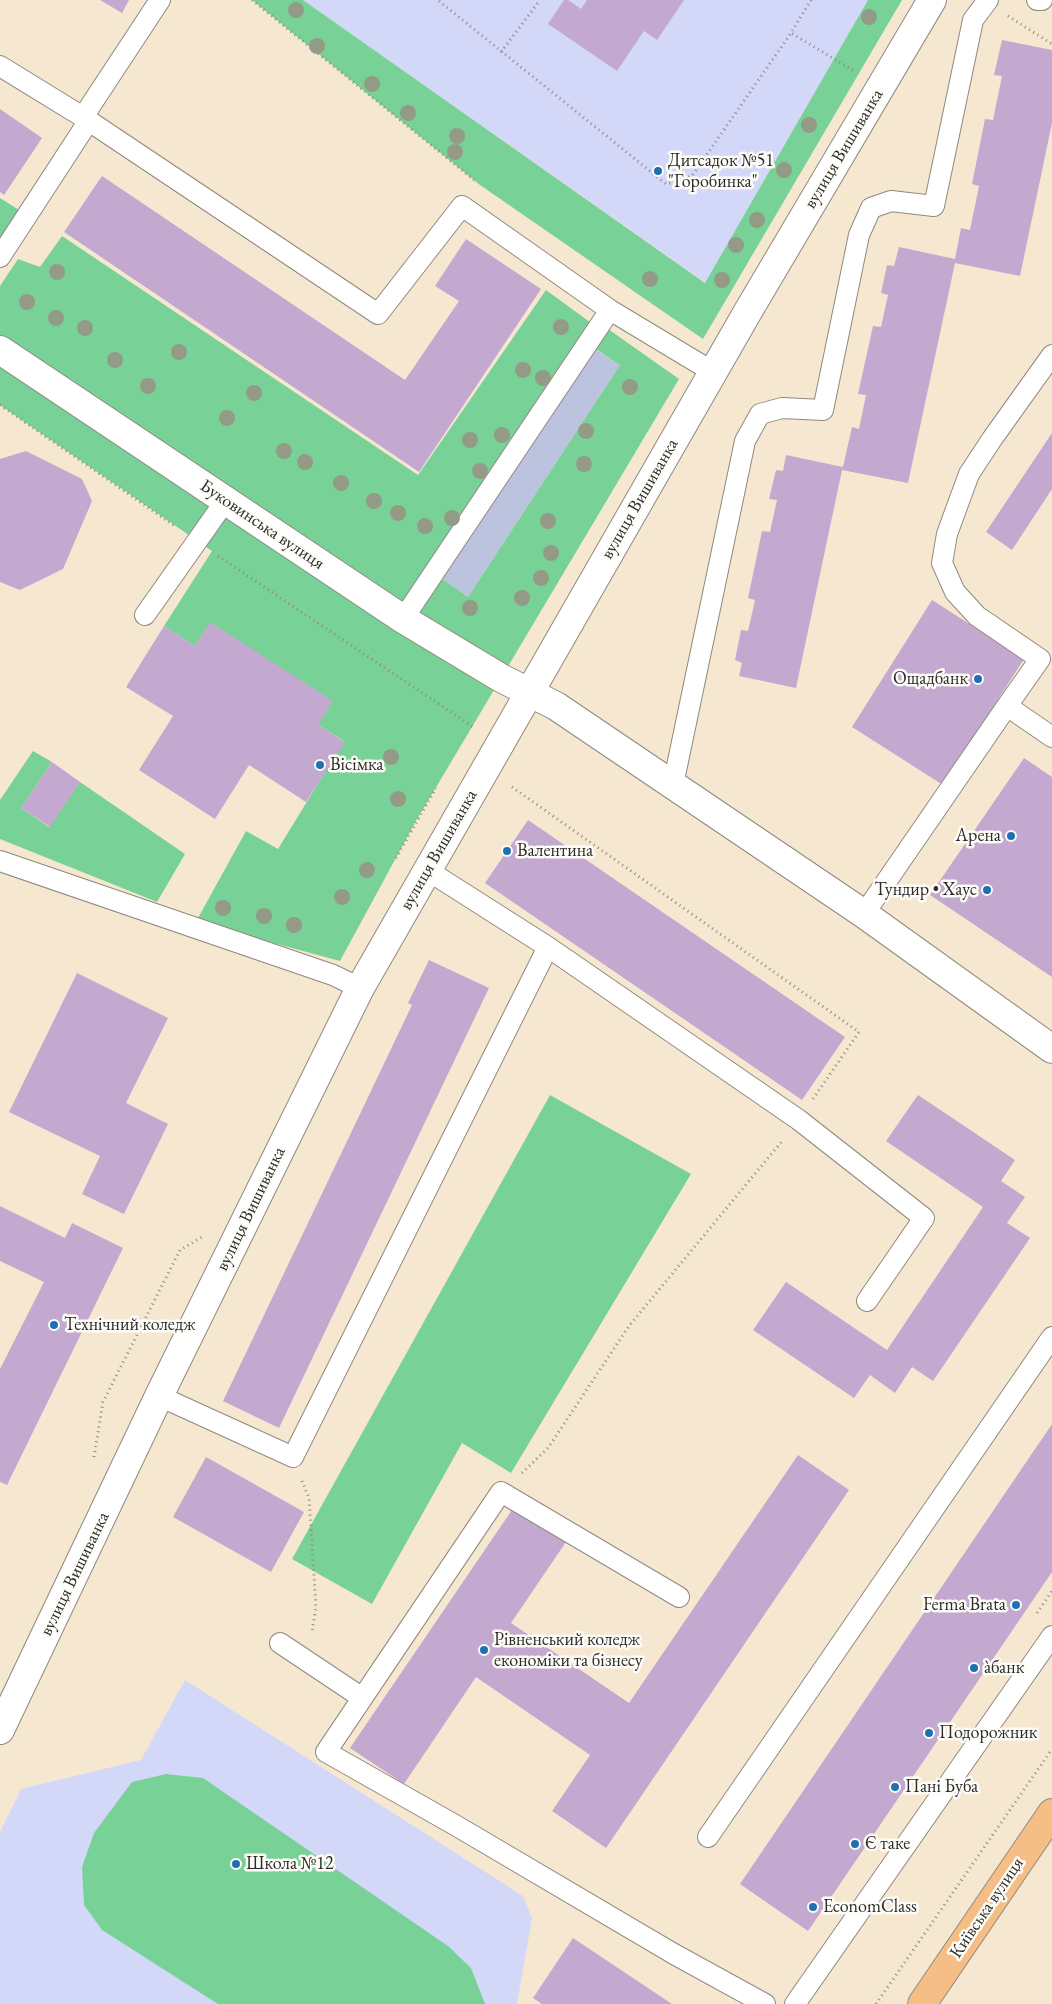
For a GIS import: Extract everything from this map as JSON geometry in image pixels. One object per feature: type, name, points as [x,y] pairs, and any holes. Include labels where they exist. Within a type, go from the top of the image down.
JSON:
[{"type":"main road","name":"Київська вулиця","points":[[922,2004],[1052,1813]]},
{"type":"street","name":"вулиця Вишиванка","points":[[0,1730],[159,1396],[360,988],[713,372],[932,0]]},
{"type":"street","name":"Буковинська вулиця","points":[[0,350],[403,619],[529,693],[556,706],[864,914],[1052,1049]]},
{"type":"lane","points":[[0,257],[160,0]]},
{"type":"lane","points":[[1037,0],[1042,0]]},
{"type":"lane","points":[[673,785],[745,441],[760,414],[782,408],[823,410],[859,235],[871,208],[891,201],[934,206],[973,20],[987,1]]},
{"type":"lane","points":[[0,66],[86,120],[378,314],[462,206],[610,310],[713,372]]},
{"type":"lane","points":[[403,619],[610,310]]},
{"type":"lane","points":[[864,914],[1040,659],[976,616],[955,592],[942,563],[947,534],[970,474],[992,439],[1052,355]]},
{"type":"lane","points":[[145,615],[226,500]]},
{"type":"lane","points":[[1007,706],[1052,737]]},
{"type":"lane","points":[[0,861],[333,975],[360,988]]},
{"type":"lane","points":[[427,870],[548,948],[799,1120],[924,1218],[867,1301]]},
{"type":"lane","points":[[159,1396],[293,1457],[548,948]]},
{"type":"lane","points":[[708,1837],[1052,1336]]},
{"type":"lane","points":[[679,1597],[501,1492],[361,1697],[326,1752],[455,1824],[674,1954],[765,2004]]},
{"type":"lane","points":[[795,2004],[1052,1636]]},
{"type":"lane","points":[[280,1643],[361,1697]]},
{"type":"path","points":[[252,0],[480,185]]},
{"type":"path","points":[[501,52],[540,0]]},
{"type":"path","points":[[439,1],[666,184],[692,176],[791,33],[811,0]]},
{"type":"path","points":[[987,1],[1052,44]]},
{"type":"path","points":[[791,33],[858,74]]},
{"type":"path","points":[[0,405],[197,541],[473,727]]},
{"type":"path","points":[[512,786],[859,1032],[799,1120],[748,1185],[629,1326],[548,1448],[516,1480]]},
{"type":"path","points":[[94,1460],[103,1402],[180,1250],[204,1237]]},
{"type":"path","points":[[293,1457],[309,1498],[316,1608],[307,1661]]},
{"type":"path","points":[[876,2004],[1052,1749]]},
{"type":"shaded area","name":"Дитсадок №51 \"Горобинка\"","points":[[303,0],[868,0],[706,283]]},
{"type":"shaded area","points":[[587,344],[620,365],[468,597],[434,573]]},
{"type":"shaded area","name":"Школа №12","points":[[185,1680],[523,1896],[532,1918],[517,2004],[0,2004],[0,1832],[21,1789],[141,1760]]},
{"type":"green space","points":[[252,0],[303,0],[705,283],[868,0],[902,0],[703,339],[480,185]]},
{"type":"green space","points":[[0,198],[27,215],[0,257]]},
{"type":"green space","points":[[62,236],[418,475],[546,290],[598,328],[601,324],[679,379],[416,821],[340,961],[229,931],[198,918],[246,831],[278,849],[344,741],[318,725],[210,623],[195,646],[164,626],[212,551],[0,405],[0,286],[18,259],[40,267]],"holes":[[[588,344],[620,365],[468,597],[434,573]]]},
{"type":"green space","points":[[33,751],[52,762],[21,808],[49,827],[80,782],[185,854],[157,902],[0,839],[0,800]]},
{"type":"green space","points":[[550,1095],[691,1174],[511,1473],[462,1443],[372,1604],[292,1559]]},
{"type":"green space","points":[[166,1774],[203,1778],[448,1946],[471,1968],[485,2004],[218,2004],[102,1930],[84,1905],[82,1867],[94,1833],[132,1782]]},
{"type":"building","points":[[100,0],[129,0],[122,13]]},
{"type":"building","points":[[564,0],[568,0],[581,9],[587,0],[684,0],[657,40],[644,31],[617,71],[548,24]]},
{"type":"building","points":[[1002,40],[1052,50],[1052,123],[1020,276],[955,263],[908,483],[842,470],[796,688],[739,676],[742,663],[735,660],[741,630],[748,631],[755,600],[748,598],[762,531],[770,532],[777,500],[769,499],[776,470],[783,471],[786,455],[843,467],[852,427],[859,429],[866,395],[858,394],[873,326],[881,327],[888,295],[881,293],[887,265],[894,266],[899,247],[955,259],[961,228],[970,230],[979,186],[972,184],[985,119],[993,120],[1002,76],[994,75]]},
{"type":"building","points":[[0,109],[42,138],[4,195],[0,192]]},
{"type":"building","points":[[102,176],[405,380],[459,301],[435,286],[466,239],[541,289],[419,472],[64,232]]},
{"type":"building","points":[[1052,433],[1052,489],[1012,550],[986,532]]},
{"type":"building","points":[[26,451],[82,479],[92,501],[63,569],[20,590],[0,582],[0,459]]},
{"type":"building","points":[[932,600],[1024,659],[943,785],[852,727]]},
{"type":"building","points":[[210,622],[333,701],[318,725],[345,742],[306,802],[249,765],[215,819],[139,770],[173,716],[126,687],[164,626],[195,646]]},
{"type":"building","name":"Арена","points":[[1024,758],[1052,777],[1052,977],[930,895]]},
{"type":"building","points":[[52,762],[80,782],[50,827],[21,808]]},
{"type":"building","points":[[528,820],[845,1037],[802,1100],[485,883]]},
{"type":"building","points":[[429,960],[489,988],[279,1428],[223,1401],[412,1005],[408,1003]]},
{"type":"building","points":[[77,973],[168,1018],[126,1103],[168,1124],[124,1214],[82,1194],[100,1156],[9,1112]]},
{"type":"building","points":[[918,1095],[1015,1160],[1001,1181],[1025,1197],[1007,1223],[1030,1238],[933,1381],[912,1367],[895,1393],[870,1375],[854,1398],[753,1330],[786,1282],[887,1350],[983,1207],[886,1141]]},
{"type":"building","name":"Технічний коледж","points":[[0,1206],[65,1238],[72,1223],[123,1248],[7,1485],[0,1482],[0,1369],[44,1282],[0,1261]]},
{"type":"building","points":[[1052,1424],[1052,1572],[808,1931],[740,1884]]},
{"type":"building","name":"Рівненський коледж економіки та бізнесу","points":[[798,1455],[849,1490],[606,1848],[552,1811],[590,1755],[476,1677],[404,1784],[350,1748],[516,1504],[568,1539],[511,1623],[629,1703]]},
{"type":"building","points":[[206,1457],[304,1512],[271,1572],[173,1517]]},
{"type":"building","points":[[573,1938],[672,2004],[542,2004],[533,1998]]},
{"type":"place","name":"Дитсадок №51 \"Горобинка\"","points":[[658,171]]},
{"type":"place","name":"Ощадбанк","points":[[978,679]]},
{"type":"place","name":"Вiсiмка","points":[[320,765]]},
{"type":"place","name":"Арена","points":[[1011,836]]},
{"type":"place","name":"Валентина","points":[[507,851]]},
{"type":"place","name":"Тундир • Хаус","points":[[987,890]]},
{"type":"place","name":"Технічний коледж","points":[[54,1325]]},
{"type":"place","name":"Ferma Brata","points":[[1016,1605]]},
{"type":"place","name":"Рівненський коледж економіки та бізнесу","points":[[484,1650]]},
{"type":"place","name":"а̀банк","points":[[974,1668]]},
{"type":"place","name":"Подорожник","points":[[929,1733]]},
{"type":"place","name":"Пані Буба","points":[[895,1787]]},
{"type":"place","name":"Є таке","points":[[855,1844]]},
{"type":"place","name":"Школа №12","points":[[236,1864]]},
{"type":"place","name":"EconomClass","points":[[813,1907]]}]
